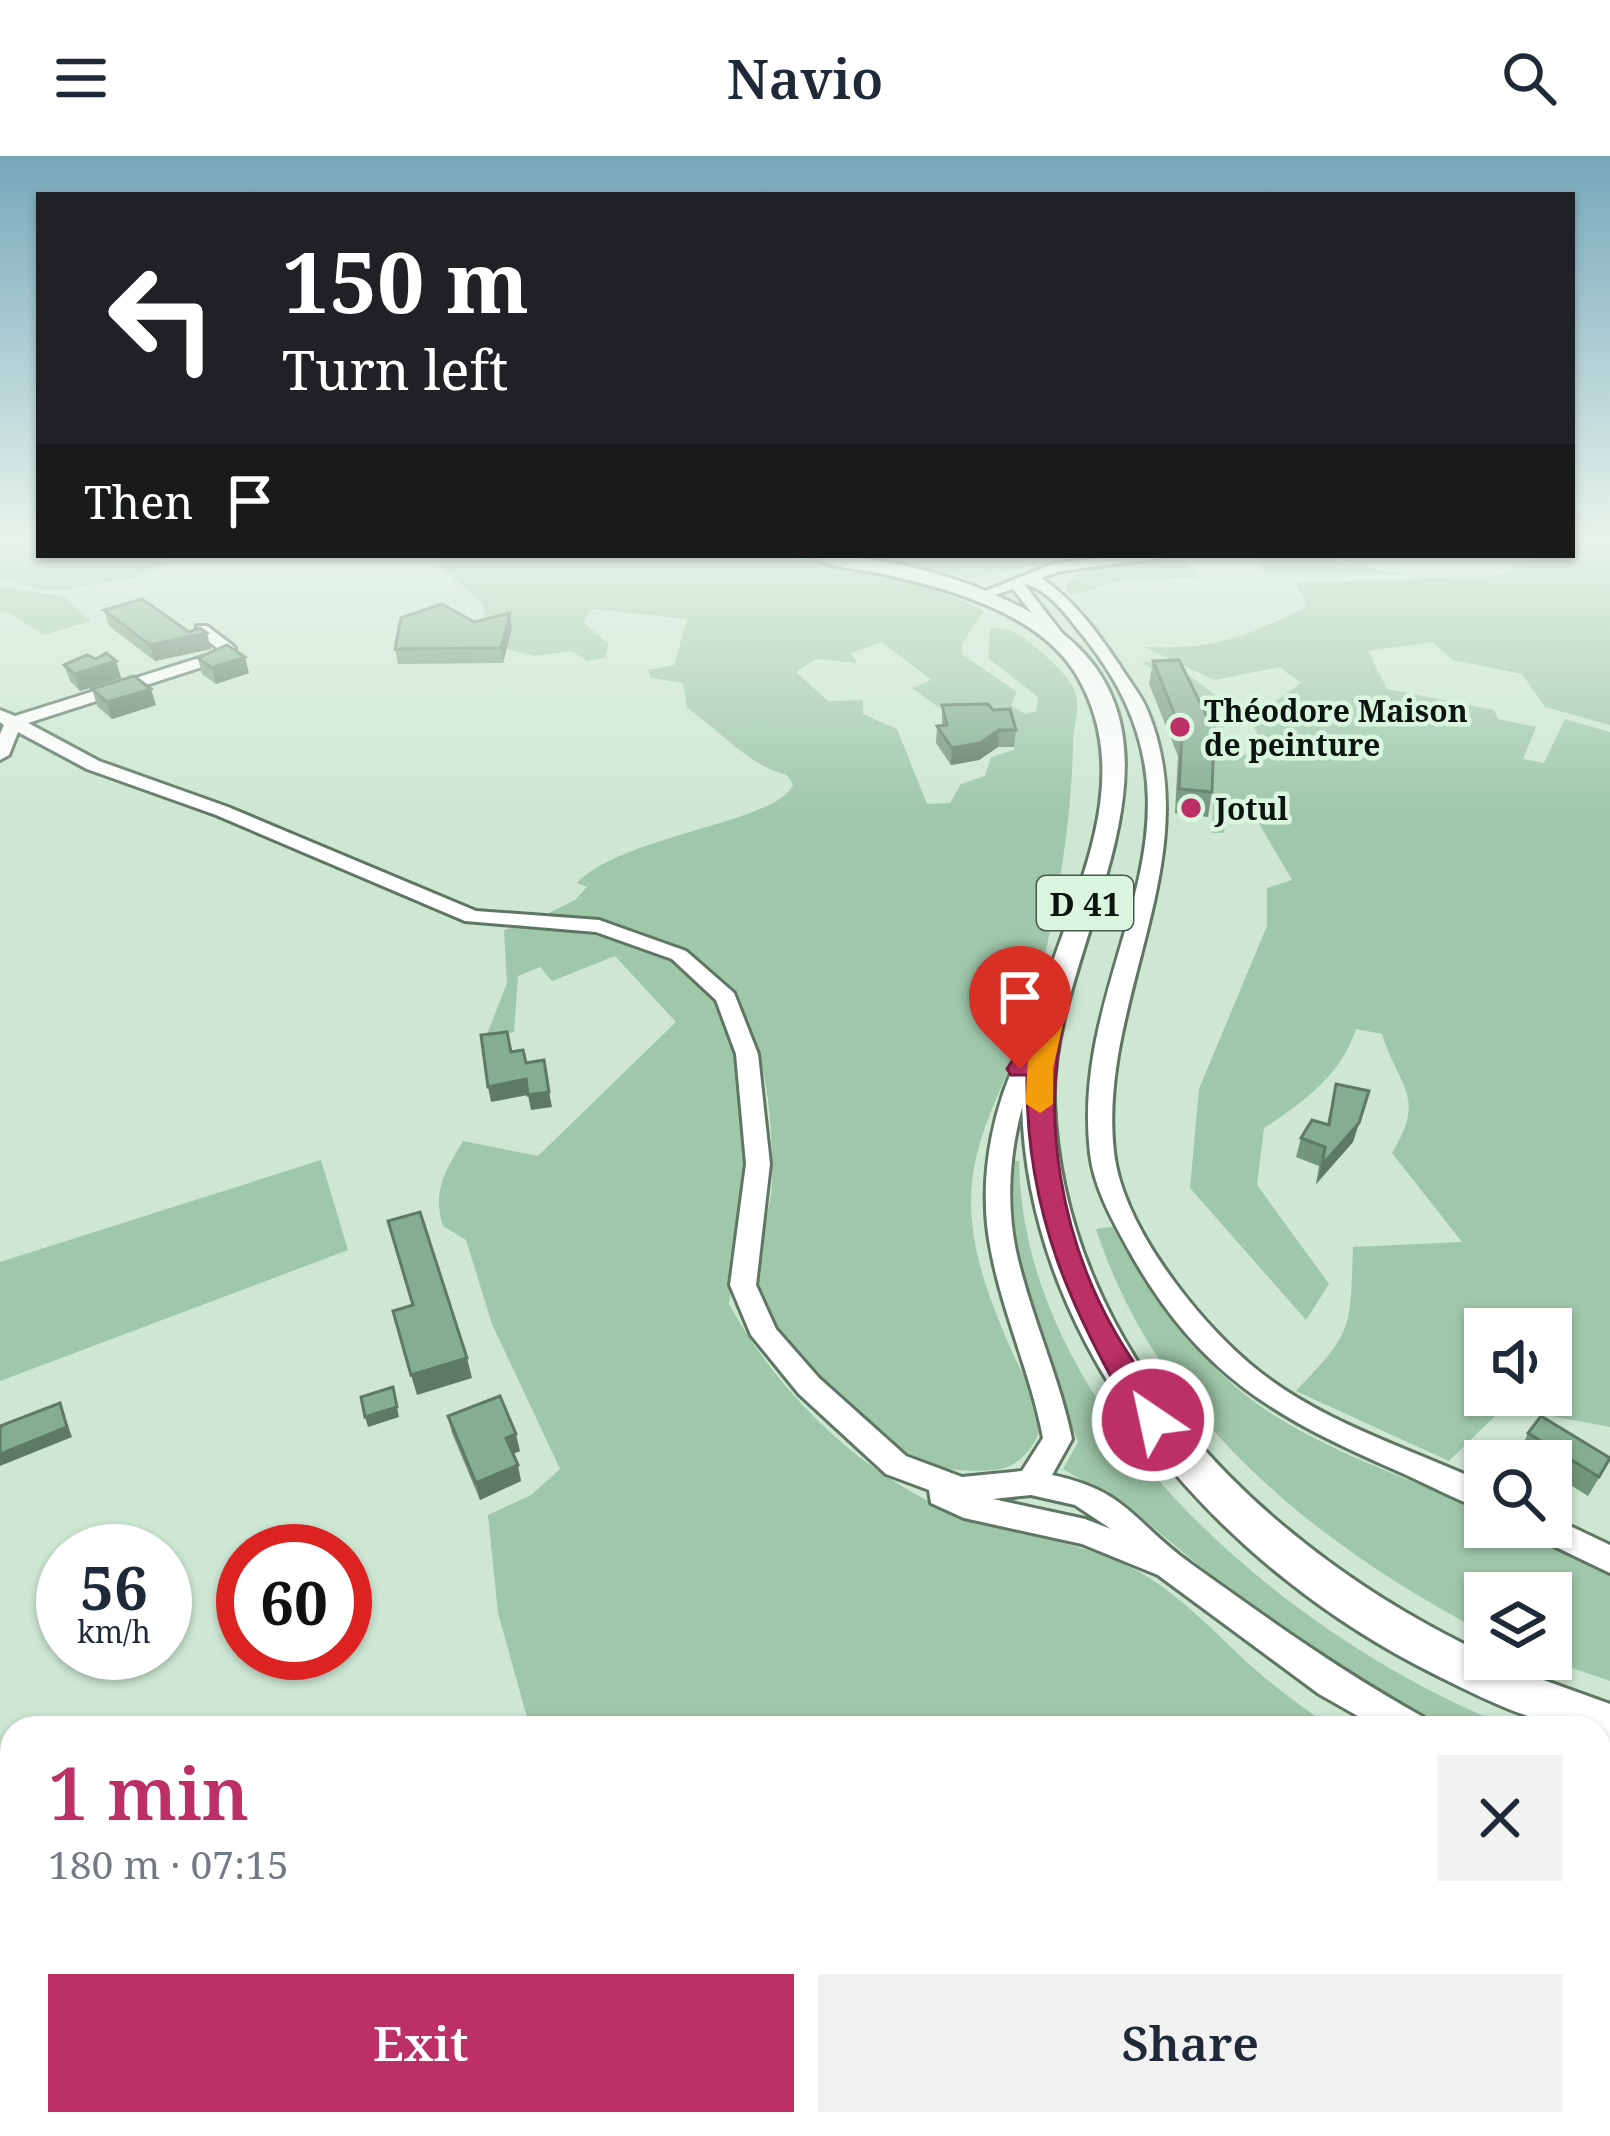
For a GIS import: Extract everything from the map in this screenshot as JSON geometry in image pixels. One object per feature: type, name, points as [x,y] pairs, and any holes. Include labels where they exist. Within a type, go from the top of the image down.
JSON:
[{"type":"main road","name":"D 41","points":[[1040,632],[1067,649],[1086,671],[1112,740],[1114,790],[1040,1068],[1040,1128],[1063,1244],[1098,1332],[1153,1420],[1238,1512],[1324,1582],[1464,1666],[1586,1716]]},
{"type":"street","points":[[8,722],[220,656],[227,648],[206,632]]},
{"type":"street","points":[[1056,632],[1067,649]]},
{"type":"street","points":[[1087,632],[1130,683],[1151,743],[1157,838],[1148,901],[1109,1020],[1102,1064],[1102,1153],[1128,1223],[1214,1348],[1282,1405],[1464,1487]]},
{"type":"street","points":[[0,755],[8,722]]},
{"type":"street","points":[[8,722],[92,766],[222,811],[424,899],[496,921],[557,921],[628,932],[680,955],[726,998],[751,1074],[758,1164],[743,1285],[765,1335],[856,1432],[964,1505],[1085,1532],[1169,1565]]},
{"type":"street","points":[[1031,1483],[1046,1467],[1058,1439],[1000,1247],[996,1185],[1020,1069],[1053,1016]]},
{"type":"street","points":[[916,1476],[962,1489],[1031,1483],[1059,1486],[1099,1502],[1169,1565],[1316,1673],[1390,1716]]},
{"type":"street","points":[[1572,1541],[1610,1560]]},
{"type":"green space","points":[[499,632],[595,632],[609,644],[605,658],[587,661],[571,651],[534,656],[507,649]]},
{"type":"green space","points":[[683,632],[970,632],[962,654],[1017,692],[1011,705],[1025,714],[1036,711],[1038,697],[988,658],[990,632],[1011,632],[1038,649],[1071,683],[1077,709],[1072,776],[1052,923],[1025,1027],[987,1122],[972,1180],[973,1231],[985,1281],[1040,1421],[1029,1450],[1004,1468],[957,1470],[932,1465],[909,1453],[825,1388],[778,1332],[756,1279],[771,1193],[770,1120],[762,1068],[748,1024],[726,987],[695,959],[655,938],[605,923],[543,916],[575,900],[587,887],[577,883],[599,867],[761,809],[793,784],[787,775],[748,756],[687,708],[683,683],[651,678],[648,670],[674,665]],"holes":[[[882,642],[931,680],[912,688],[938,707],[984,715],[1014,742],[1014,750],[991,757],[985,776],[961,784],[950,803],[927,804],[897,729],[863,714],[863,700],[828,701],[796,672],[816,659],[857,663],[851,653]]]},
{"type":"green space","points":[[1248,632],[1610,632],[1610,725],[1545,707],[1522,674],[1453,660],[1432,642],[1368,651],[1387,689],[1494,710],[1498,719],[1536,727],[1523,759],[1544,763],[1565,719],[1610,732],[1610,1427],[1552,1416],[1572,1416],[1572,1308],[1464,1308],[1464,1416],[1495,1416],[1470,1440],[1464,1440],[1464,1446],[1449,1461],[1296,1391],[1329,1355],[1345,1327],[1353,1247],[1462,1242],[1392,1153],[1408,1118],[1409,1104],[1382,1034],[1356,1029],[1331,1074],[1264,1128],[1257,1185],[1329,1284],[1306,1320],[1190,1188],[1199,1089],[1267,926],[1267,888],[1292,880],[1254,815],[1232,813],[1223,833],[1212,833],[1215,757],[1179,682],[1142,663],[1171,666],[1216,696],[1231,757],[1266,752],[1250,719],[1301,683],[1279,667],[1215,680],[1144,647],[1210,644]]},
{"type":"green space","points":[[526,924],[609,932],[667,953],[706,987],[731,1031],[743,1082],[743,1195],[729,1304],[776,1374],[835,1437],[905,1488],[942,1507],[1094,1552],[1148,1577],[1315,1716],[527,1716],[498,1613],[488,1515],[531,1495],[560,1469],[492,1324],[466,1240],[443,1226],[440,1191],[463,1141],[538,1156],[676,1022],[615,956],[552,981],[540,967],[518,976],[514,1032],[484,1042],[507,983],[504,930]]},
{"type":"green space","points":[[321,1160],[348,1250],[0,1381],[0,1262]]},
{"type":"green space","points":[[1013,1161],[1019,1161],[1032,1256],[1067,1346],[1119,1431],[1185,1509],[1261,1579],[1343,1639],[1428,1689],[1487,1716],[1420,1716],[1380,1694],[1237,1597],[1126,1505],[1063,1469],[1078,1442],[1027,1304],[1012,1232]]},
{"type":"green space","points":[[1116,1226],[1177,1324],[1215,1368],[1259,1405],[1340,1451],[1464,1503],[1464,1548],[1561,1548],[1610,1572],[1610,1681],[1572,1668],[1572,1572],[1464,1572],[1464,1621],[1361,1558],[1303,1515],[1201,1416],[1159,1359],[1124,1297],[1096,1229]]},
{"type":"building","points":[[133,632],[207,633],[150,645]]},
{"type":"building","points":[[398,632],[505,632],[501,648],[395,649]]},
{"type":"building","points":[[227,645],[245,657],[212,668],[198,658]]},
{"type":"building","points":[[106,653],[116,661],[75,674],[64,665],[87,655],[96,659]]},
{"type":"building","points":[[1179,660],[1206,715],[1215,715],[1212,792],[1179,789],[1182,732],[1153,661]]},
{"type":"building","points":[[134,676],[151,689],[107,702],[92,689]]},
{"type":"building","points":[[988,704],[993,710],[1010,709],[1016,730],[999,730],[980,743],[952,748],[937,726],[947,725],[942,705]]},
{"type":"building","points":[[507,1032],[511,1052],[523,1050],[526,1063],[544,1060],[549,1092],[528,1095],[526,1079],[488,1087],[481,1035]]},
{"type":"building","points":[[1336,1084],[1369,1091],[1359,1123],[1322,1165],[1325,1147],[1301,1138],[1312,1120],[1329,1125]]},
{"type":"building","points":[[420,1212],[467,1358],[411,1375],[393,1311],[413,1305],[388,1221]]},
{"type":"building","points":[[393,1387],[397,1407],[365,1417],[361,1397]]},
{"type":"building","points":[[500,1396],[516,1434],[506,1438],[518,1465],[476,1483],[448,1416]]},
{"type":"building","points":[[60,1403],[67,1427],[0,1454],[0,1426]]},
{"type":"building","points":[[1541,1416],[1610,1458],[1599,1477],[1572,1460],[1572,1440],[1539,1440],[1528,1433]]},
{"type":"slow traffic","points":[[1040,1104],[1040,1068],[1053,1016],[1048,1024]]},
{"type":"place","name":"Théodore Maison de peinture","points":[[1180,727]]},
{"type":"place","name":"Jotul","points":[[1191,808]]},
{"type":"route","points":[[1020,1069],[1053,1016],[1040,1068],[1040,1128],[1063,1244],[1098,1332],[1153,1420]]}]
